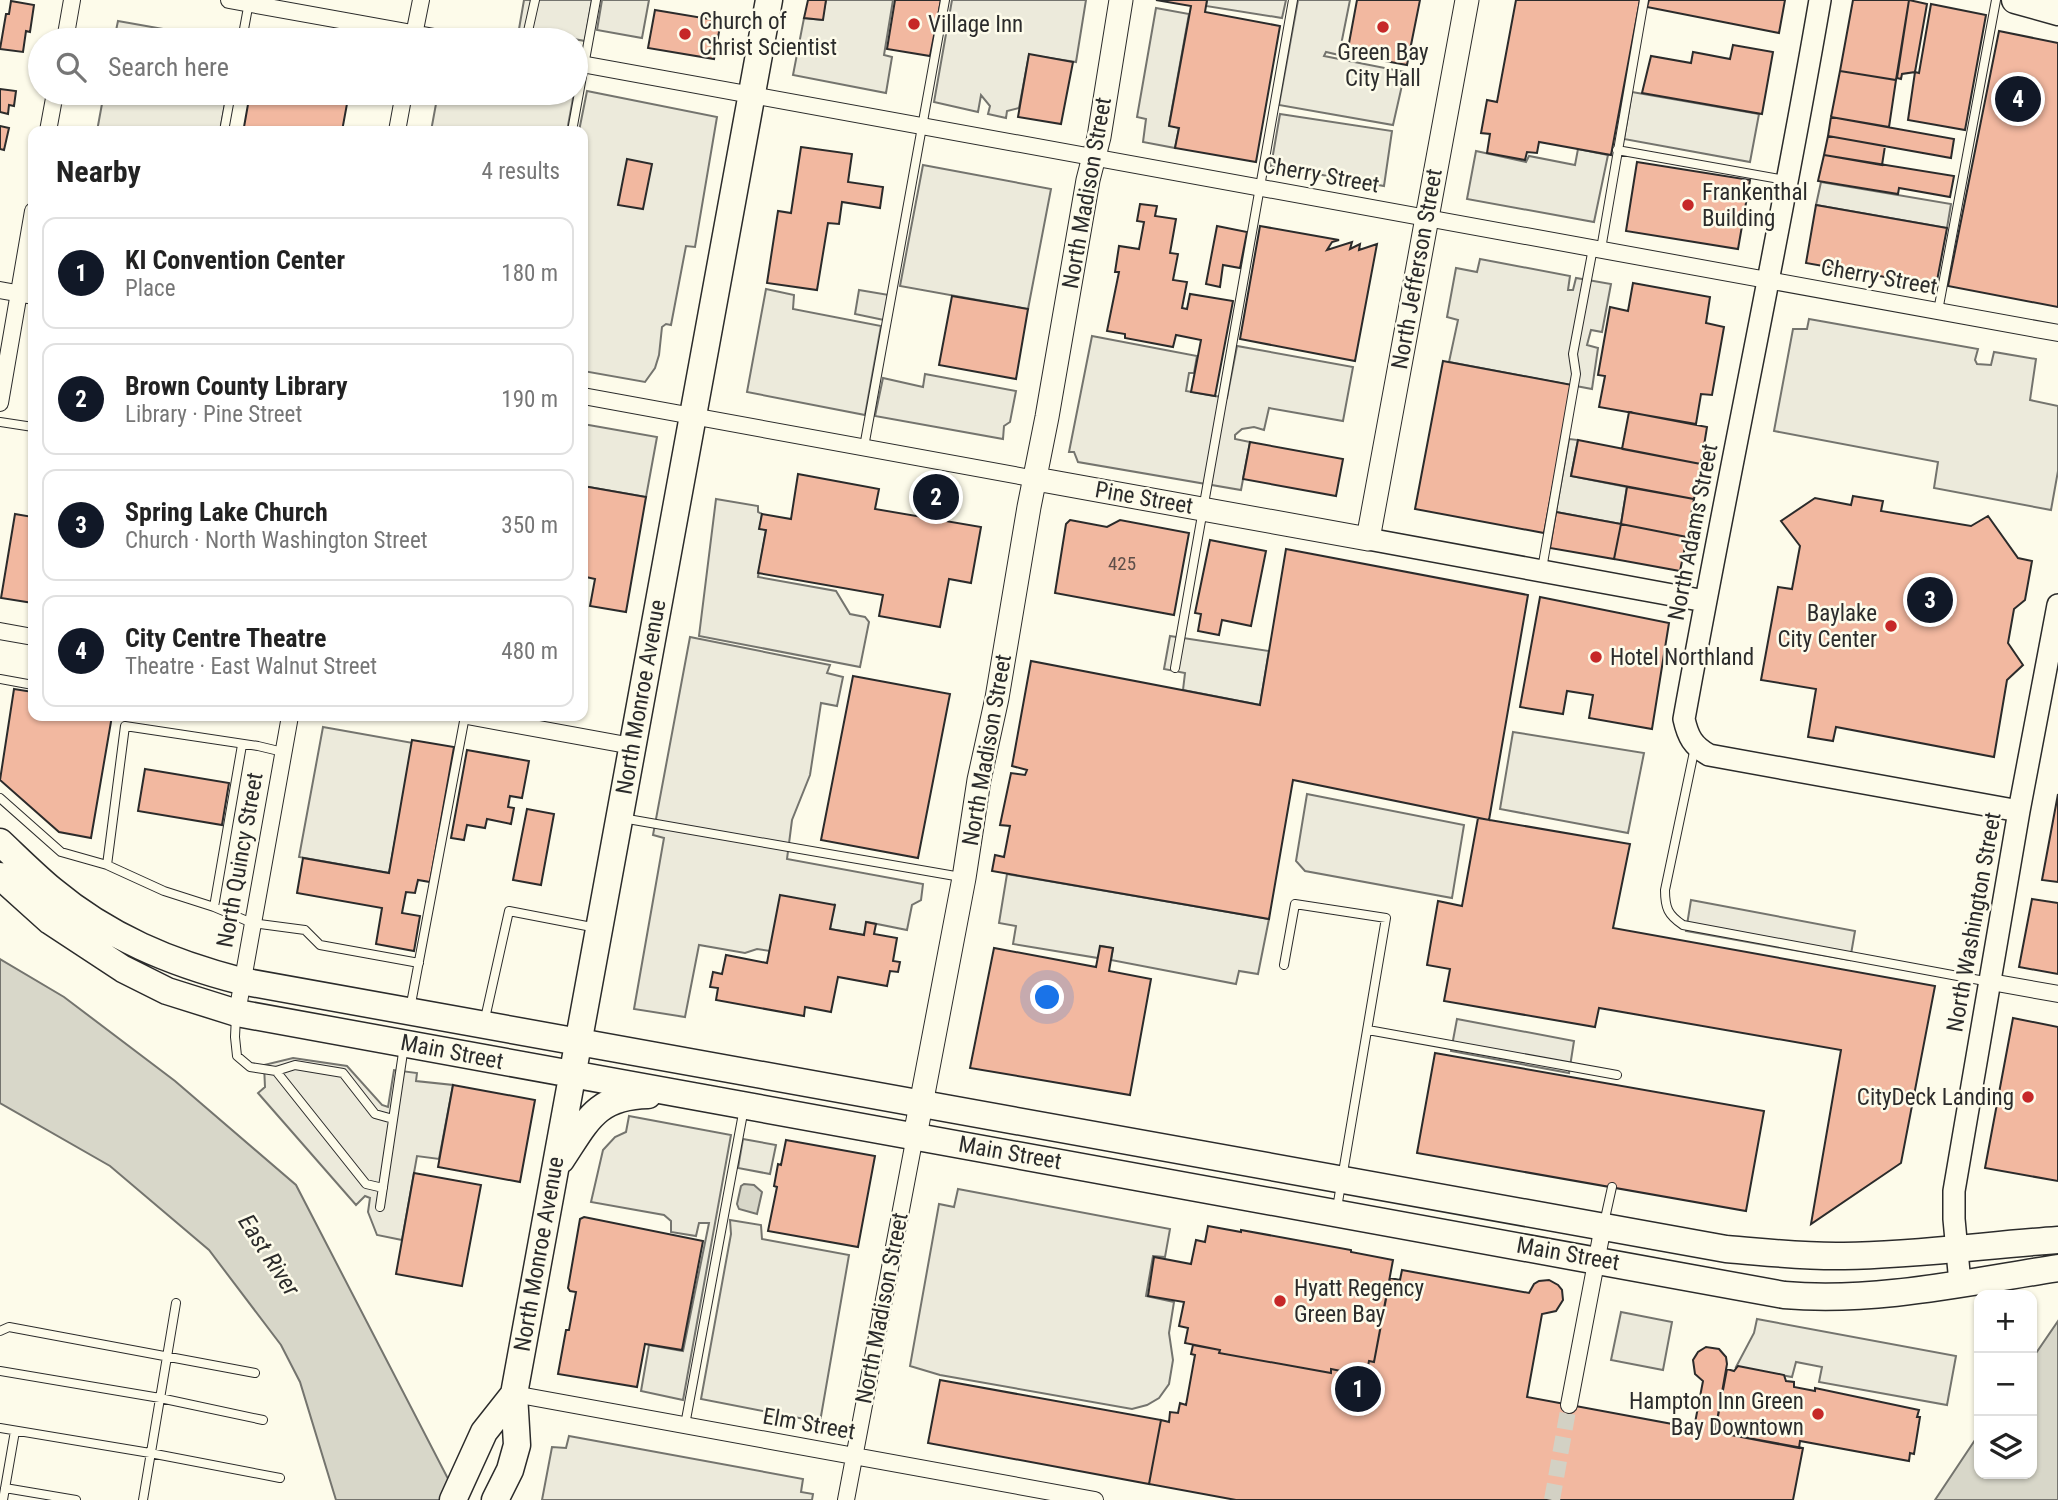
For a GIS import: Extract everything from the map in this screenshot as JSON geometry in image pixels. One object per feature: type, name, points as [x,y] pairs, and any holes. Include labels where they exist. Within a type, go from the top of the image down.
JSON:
[{"type":"main road","name":"North Monroe Avenue","points":[[514,1394],[769,0]]},
{"type":"main road","name":"North Madison Street","points":[[915,1136],[964,878],[979,780],[997,698],[1122,0]]},
{"type":"main road","name":"North Jefferson Street","points":[[1368,539],[1467,0]]},
{"type":"main road","points":[[2015,0],[2058,12]]},
{"type":"main road","name":"Pine Street","points":[[1036,479],[1368,539]]},
{"type":"main road","name":"Main Street","points":[[0,842],[53,891],[131,943],[197,970],[241,981],[1721,1248],[1795,1255],[1887,1255],[2058,1240]]},
{"type":"main road","name":"Main Street","points":[[0,876],[50,921],[123,969],[167,991],[237,1013],[1752,1290],[1810,1297],[1872,1296],[2051,1269]]},
{"type":"main road","points":[[555,1170],[590,1118],[608,1102],[638,1095],[674,1094]]},
{"type":"main road","points":[[457,1494],[484,1432],[514,1394]]},
{"type":"main road","points":[[495,1500],[510,1471],[517,1445],[514,1394]]},
{"type":"street","points":[[67,28],[72,0]]},
{"type":"street","points":[[229,0],[372,28]]},
{"type":"street","points":[[416,28],[421,0]]},
{"type":"street","name":"North Adams Street","points":[[1695,747],[1684,719],[1788,181],[1820,0]]},
{"type":"street","name":"Cherry Street","points":[[588,65],[2058,333]]},
{"type":"street","points":[[49,126],[53,105]]},
{"type":"street","points":[[398,126],[402,105]]},
{"type":"street","points":[[0,403],[26,295],[28,271]]},
{"type":"street","points":[[0,290],[26,295]]},
{"type":"street","name":"Pine Street","points":[[588,397],[1036,479]]},
{"type":"street","name":"Pine Street","points":[[1368,539],[1705,601]]},
{"type":"street","name":"North Washington Street","points":[[1960,1283],[1953,1209],[1954,1191],[2019,811],[2052,665],[2058,605]]},
{"type":"street","points":[[0,631],[28,636]]},
{"type":"street","name":"North Quincy Street","points":[[237,1013],[289,721]]},
{"type":"street","points":[[494,721],[632,746]]},
{"type":"street","points":[[1695,747],[1709,755],[2019,811]]},
{"type":"street","points":[[1991,982],[2058,994]]},
{"type":"street","name":"North Madison Street","points":[[846,1500],[915,1136]]},
{"type":"street","points":[[1569,1405],[1603,1226]]},
{"type":"street","name":"Elm Street","points":[[514,1394],[1095,1500]]},
{"type":"lane","points":[[529,28],[535,0]]},
{"type":"lane","points":[[588,32],[596,0]]},
{"type":"lane","points":[[864,447],[945,0]]},
{"type":"lane","points":[[1175,668],[1293,0]]},
{"type":"lane","points":[[1542,572],[1576,374],[1573,354],[1617,150],[1644,0]]},
{"type":"lane","points":[[1938,311],[1996,0]]},
{"type":"lane","points":[[244,28],[249,2]]},
{"type":"lane","points":[[225,126],[229,105]]},
{"type":"lane","points":[[573,126],[575,105]]},
{"type":"lane","points":[[1617,150],[1788,181]]},
{"type":"lane","points":[[0,422],[28,426]]},
{"type":"lane","points":[[0,679],[28,684]]},
{"type":"lane","points":[[107,865],[126,721]]},
{"type":"lane","points":[[410,1012],[465,721]]},
{"type":"lane","points":[[125,726],[283,752]]},
{"type":"lane","points":[[214,907],[242,745]]},
{"type":"lane","points":[[1695,747],[1665,890],[1665,906],[1670,916],[1683,925],[1991,982]]},
{"type":"lane","points":[[0,798],[61,852],[107,865],[164,891],[252,923],[305,930],[320,946],[419,963]]},
{"type":"lane","points":[[620,817],[964,878]]},
{"type":"lane","points":[[1284,965],[1295,904],[1386,918],[1336,1212]]},
{"type":"lane","points":[[484,1026],[509,911],[599,928]]},
{"type":"lane","points":[[237,1013],[234,1037],[237,1056],[250,1067],[276,1071],[295,1065],[343,1073],[375,1114],[393,1119]]},
{"type":"lane","points":[[1368,1030],[1617,1075]]},
{"type":"lane","points":[[380,1207],[405,1043]]},
{"type":"lane","points":[[276,1071],[366,1184],[383,1188]]},
{"type":"lane","points":[[685,1425],[744,1107]]},
{"type":"lane","points":[[1603,1226],[1612,1187]]},
{"type":"lane","points":[[143,1500],[176,1303]]},
{"type":"lane","points":[[0,1331],[9,1327],[255,1373]]},
{"type":"lane","points":[[0,1371],[160,1398],[263,1420]]},
{"type":"lane","points":[[0,1428],[280,1478]]},
{"type":"lane","points":[[3,1500],[15,1431]]},
{"type":"lane","points":[[5,1488],[76,1500]]},
{"type":"shaded area","points":[[524,0],[592,0],[587,28],[519,28]]},
{"type":"shaded area","points":[[602,0],[649,0],[642,38],[597,30]]},
{"type":"shaded area","points":[[826,0],[893,0],[884,55],[892,57],[886,93],[793,75],[804,18],[822,20]]},
{"type":"shaded area","points":[[952,0],[1086,0],[1076,62],[1029,55],[1019,108],[1007,111],[1006,118],[988,114],[990,106],[981,95],[978,112],[934,102]]},
{"type":"shaded area","points":[[1207,0],[1286,0],[1282,18],[1206,6]]},
{"type":"shaded area","points":[[1298,0],[1350,0],[1339,55],[1326,52],[1324,56],[1405,72],[1393,125],[1279,105]]},
{"type":"shaded area","points":[[1156,8],[1189,14],[1169,125],[1179,128],[1175,148],[1143,142],[1146,119],[1137,117]]},
{"type":"shaded area","points":[[118,21],[157,28],[117,28]]},
{"type":"shaded area","points":[[588,91],[717,117],[695,247],[686,246],[671,325],[662,327],[655,368],[645,382],[588,372],[588,126],[580,126],[584,105],[588,105]]},
{"type":"shaded area","points":[[1632,92],[1759,114],[1750,162],[1624,139]]},
{"type":"shaded area","points":[[102,105],[225,105],[221,126],[98,126]]},
{"type":"shaded area","points":[[436,105],[572,105],[568,126],[432,126]]},
{"type":"shaded area","points":[[1280,114],[1392,131],[1384,186],[1271,166]]},
{"type":"shaded area","points":[[1578,149],[1608,155],[1594,222],[1467,199],[1476,151],[1526,162],[1529,156],[1575,165]]},
{"type":"shaded area","points":[[923,165],[1051,189],[1028,309],[900,286]]},
{"type":"shaded area","points":[[1821,182],[1951,204],[1947,228],[1816,205]]},
{"type":"shaded area","points":[[1480,259],[1570,276],[1568,290],[1573,290],[1576,278],[1611,284],[1602,332],[1591,330],[1587,345],[1598,348],[1592,389],[1449,362],[1458,320],[1447,317],[1456,268],[1477,272]]},
{"type":"shaded area","points":[[766,289],[794,295],[793,309],[881,326],[865,415],[747,392]]},
{"type":"shaded area","points":[[859,290],[889,295],[884,320],[855,314]]},
{"type":"shaded area","points":[[1809,319],[1978,349],[1975,360],[1977,364],[1991,365],[1994,352],[2036,359],[2030,400],[2058,406],[2058,471],[2051,510],[1934,488],[1938,462],[1774,431],[1793,329],[1807,329]]},
{"type":"shaded area","points":[[1092,336],[1197,356],[1194,373],[1189,373],[1186,391],[1227,398],[1237,346],[1353,367],[1343,421],[1269,408],[1264,430],[1254,427],[1242,429],[1235,435],[1235,439],[1250,442],[1241,490],[1078,462],[1074,452],[1069,452]]},
{"type":"shaded area","points":[[925,374],[1016,391],[1010,422],[1004,426],[1003,439],[875,416],[883,378],[923,387]]},
{"type":"shaded area","points":[[588,425],[657,437],[646,497],[588,487]]},
{"type":"shaded area","points":[[1569,439],[1578,440],[1571,476],[1627,487],[1621,524],[1556,512]]},
{"type":"shaded area","points":[[716,499],[758,506],[758,512],[762,514],[760,528],[766,530],[758,577],[836,591],[850,614],[865,617],[869,622],[860,667],[699,636]]},
{"type":"shaded area","points":[[1170,636],[1269,651],[1260,705],[1183,690],[1185,673],[1164,669]]},
{"type":"shaded area","points":[[690,637],[830,665],[827,673],[843,677],[837,706],[821,703],[810,775],[792,820],[787,859],[923,884],[921,900],[912,905],[907,930],[867,922],[864,935],[830,929],[834,905],[770,951],[757,949],[745,953],[699,945],[685,1017],[634,1009],[664,838],[653,835]]},
{"type":"shaded area","points":[[323,727],[413,743],[389,873],[299,857]]},
{"type":"shaded area","points":[[1513,732],[1644,753],[1628,833],[1500,809]]},
{"type":"shaded area","points":[[1307,794],[1464,825],[1452,898],[1305,871],[1296,861]]},
{"type":"shaded area","points":[[1007,874],[1269,919],[1258,974],[1239,971],[1236,984],[1111,960],[1113,948],[1101,946],[1098,958],[1013,944],[1016,926],[999,923]]},
{"type":"shaded area","points":[[1691,900],[1855,931],[1850,960],[1686,931]]},
{"type":"shaded area","points":[[1457,1019],[1574,1041],[1569,1073],[1451,1051]]},
{"type":"shaded area","points":[[293,1058],[347,1066],[382,1105],[388,1107],[394,1070],[417,1073],[416,1081],[453,1085],[439,1159],[417,1156],[402,1240],[377,1235],[368,1212],[370,1198],[365,1196],[356,1205],[258,1093],[265,1087],[264,1065]]},
{"type":"shaded area","points":[[629,1116],[731,1135],[683,1400],[641,1391],[649,1345],[683,1351],[709,1223],[699,1223],[696,1236],[671,1232],[671,1221],[664,1215],[591,1202],[603,1150],[615,1137],[626,1132]]},
{"type":"shaded area","points":[[743,1139],[776,1145],[770,1174],[738,1168]]},
{"type":"shaded area","points":[[958,1189],[1170,1229],[1165,1257],[1153,1256],[1146,1296],[1174,1302],[1169,1333],[1173,1360],[1169,1384],[1159,1398],[1132,1409],[940,1375],[910,1366],[939,1204],[954,1207]]},
{"type":"shaded area","points":[[730,1220],[761,1225],[762,1239],[849,1255],[820,1422],[701,1399],[731,1234]]},
{"type":"shaded area","points":[[1621,1312],[1672,1322],[1663,1370],[1611,1360]]},
{"type":"shaded area","points":[[1757,1319],[1956,1356],[1947,1405],[1819,1382],[1822,1367],[1796,1362],[1792,1377],[1736,1367],[1754,1333]]},
{"type":"shaded area","points":[[569,1436],[803,1479],[801,1492],[813,1494],[812,1500],[542,1500],[552,1447],[566,1448]]},
{"type":"water","name":"East River","points":[[0,959],[64,997],[175,1081],[296,1185],[459,1500],[336,1500],[300,1382],[281,1345],[209,1250],[110,1166],[0,1103]]},
{"type":"water","points":[[754,1185],[762,1192],[757,1214],[739,1209],[737,1204],[741,1186]]},
{"type":"water","points":[[2058,1321],[2058,1500],[1935,1500],[1974,1442],[1974,1479],[2037,1479],[2037,1352]]},
{"type":"building","points":[[808,0],[826,0],[823,20],[804,18]]},
{"type":"building","name":"Village Inn","points":[[895,0],[941,0],[930,56],[887,49]]},
{"type":"building","points":[[1156,0],[1207,0],[1205,12],[1280,26],[1256,162],[1175,148],[1179,128],[1169,126],[1191,6]]},
{"type":"building","name":"Green Bay City Hall","points":[[1357,0],[1420,0],[1407,65],[1347,54]]},
{"type":"building","points":[[1516,0],[1640,0],[1611,155],[1539,142],[1537,153],[1527,152],[1525,160],[1487,153],[1490,134],[1481,133],[1487,100],[1497,102]]},
{"type":"building","points":[[1649,0],[1785,0],[1779,33],[1647,7]]},
{"type":"building","points":[[1853,0],[1909,0],[1896,80],[1840,71]]},
{"type":"building","points":[[1909,0],[1927,4],[1915,72],[1902,74],[1901,79],[1897,78]]},
{"type":"building","points":[[11,1],[34,5],[23,52],[0,49],[6,14],[9,14]]},
{"type":"building","points":[[1931,4],[1986,15],[1965,130],[1908,120],[1915,72],[1919,73]]},
{"type":"building","name":"Church of Christ Scientist","points":[[655,10],[721,21],[714,59],[648,48]]},
{"type":"building","points":[[1999,31],[2058,43],[2058,307],[1948,286]]},
{"type":"building","points":[[1733,45],[1773,52],[1762,114],[1642,93],[1651,56],[1691,63],[1693,52],[1730,59]]},
{"type":"building","points":[[1029,54],[1073,62],[1061,124],[1018,117]]},
{"type":"building","points":[[1840,71],[1896,80],[1889,127],[1831,117]]},
{"type":"building","points":[[0,89],[16,91],[14,106],[9,105],[8,114],[0,112]]},
{"type":"building","points":[[248,105],[347,105],[343,126],[244,126]]},
{"type":"building","points":[[1831,117],[1954,139],[1951,158],[1828,136]]},
{"type":"building","points":[[0,126],[9,128],[4,150],[0,149]]},
{"type":"building","points":[[1828,136],[1885,146],[1882,165],[1824,155]]},
{"type":"building","points":[[801,147],[852,154],[848,182],[883,187],[880,208],[842,202],[839,224],[828,223],[817,290],[767,283],[778,211],[791,213]]},
{"type":"building","points":[[1824,155],[1954,176],[1950,197],[1899,188],[1898,194],[1818,181]]},
{"type":"building","points":[[627,159],[652,164],[643,209],[618,205]]},
{"type":"building","name":"Frankenthal Building","points":[[1637,162],[1750,180],[1738,249],[1626,231]]},
{"type":"building","points":[[1140,204],[1157,206],[1155,216],[1176,219],[1170,253],[1178,254],[1173,280],[1187,282],[1182,308],[1187,309],[1190,294],[1233,301],[1215,396],[1191,392],[1201,340],[1176,335],[1173,347],[1125,338],[1125,334],[1107,331],[1119,272],[1115,272],[1119,246],[1139,249],[1144,222],[1137,221]]},
{"type":"building","points":[[1816,205],[1947,228],[1936,286],[1806,263]]},
{"type":"building","points":[[1217,226],[1247,232],[1240,268],[1223,265],[1220,287],[1206,284]]},
{"type":"building","points":[[1260,226],[1339,240],[1332,242],[1327,250],[1352,242],[1350,249],[1360,244],[1359,250],[1377,244],[1355,361],[1240,339]]},
{"type":"building","points":[[1633,283],[1710,297],[1706,323],[1724,327],[1712,395],[1701,394],[1696,424],[1599,407],[1605,376],[1598,375],[1610,307],[1628,311]]},
{"type":"building","points":[[952,296],[1028,309],[1016,379],[939,365]]},
{"type":"building","points":[[1443,361],[1572,385],[1544,533],[1415,509]]},
{"type":"building","points":[[1629,412],[1707,427],[1701,464],[1622,449]]},
{"type":"building","points":[[1578,440],[1701,464],[1694,499],[1571,476]]},
{"type":"building","points":[[1250,442],[1343,459],[1336,496],[1243,479]]},
{"type":"building","points":[[798,474],[879,489],[875,509],[981,527],[971,583],[949,579],[940,627],[879,616],[883,595],[758,573],[766,530],[759,529],[762,514],[791,519]]},
{"type":"building","points":[[588,487],[646,497],[626,612],[590,606],[595,579],[588,577]]},
{"type":"building","points":[[1627,487],[1694,499],[1687,537],[1621,524]]},
{"type":"building","name":"Baylake City Center","points":[[1853,496],[1883,501],[1881,511],[1971,526],[1988,516],[2018,558],[2032,561],[2025,600],[2014,609],[2008,643],[2023,665],[2007,680],[1994,757],[1836,727],[1833,741],[1808,737],[1816,689],[1761,680],[1778,587],[1792,589],[1800,546],[1781,521],[1815,498],[1851,505]]},
{"type":"building","points":[[1556,512],[1621,524],[1614,559],[1550,548]]},
{"type":"building","points":[[15,514],[28,516],[28,602],[1,598]]},
{"type":"building","points":[[1070,520],[1107,527],[1120,520],[1189,533],[1174,615],[1055,593],[1066,524]]},
{"type":"building","points":[[1621,524],[1687,537],[1680,571],[1614,559]]},
{"type":"building","points":[[1210,540],[1266,551],[1251,626],[1222,620],[1219,635],[1198,631],[1201,614],[1195,613]]},
{"type":"building","points":[[1286,549],[1528,595],[1489,820],[1293,780],[1269,919],[992,871],[995,855],[1004,857],[1010,826],[1000,825],[1011,773],[1025,775],[1027,770],[1012,766],[1031,661],[1260,705]]},
{"type":"building","name":"Hotel Northland","points":[[1540,597],[1669,623],[1652,729],[1589,718],[1593,695],[1567,691],[1563,714],[1520,707]]},
{"type":"building","points":[[853,676],[950,694],[918,858],[821,840]]},
{"type":"building","points":[[14,689],[28,691],[28,721],[111,721],[91,838],[59,832],[0,780]]},
{"type":"building","points":[[412,740],[454,747],[430,882],[418,880],[415,893],[406,892],[402,913],[420,916],[414,951],[376,944],[382,908],[297,893],[303,858],[389,873]]},
{"type":"building","points":[[467,750],[529,761],[522,798],[510,796],[508,807],[514,808],[511,824],[487,819],[485,828],[467,825],[464,840],[451,838]]},
{"type":"building","points":[[145,769],[229,783],[222,825],[138,811]]},
{"type":"building","points":[[2058,794],[2058,882],[2042,880]]},
{"type":"building","points":[[527,809],[554,814],[541,885],[513,880]]},
{"type":"building","points":[[1478,818],[1630,844],[1613,928],[1935,986],[1901,1163],[1811,1224],[1841,1050],[1599,1008],[1595,1027],[1444,1001],[1450,969],[1427,965],[1438,901],[1462,906]]},
{"type":"building","points":[[780,895],[835,905],[830,929],[864,935],[866,922],[876,924],[874,934],[897,938],[893,961],[900,962],[898,972],[890,971],[887,986],[838,977],[831,1012],[805,1007],[804,1016],[716,1000],[718,988],[710,987],[713,972],[722,974],[726,955],[767,963]]},
{"type":"building","points":[[2032,899],[2058,903],[2058,974],[2019,967]]},
{"type":"building","points":[[1100,946],[1113,948],[1109,971],[1151,979],[1130,1095],[970,1068],[994,948],[1096,967]]},
{"type":"building","name":"CityDeck Landing","points":[[2013,1018],[2058,1027],[2058,1181],[1985,1168]]},
{"type":"building","points":[[1435,1053],[1764,1111],[1746,1211],[1417,1153]]},
{"type":"building","points":[[453,1085],[535,1100],[520,1182],[438,1167]]},
{"type":"building","points":[[786,1140],[875,1156],[858,1247],[768,1231],[777,1187],[774,1186],[778,1164],[781,1165]]},
{"type":"building","points":[[414,1173],[481,1185],[462,1286],[396,1274]]},
{"type":"building","points":[[584,1217],[703,1241],[682,1350],[645,1344],[637,1387],[558,1374],[576,1292],[568,1288],[580,1219]]},
{"type":"building","name":"Hyatt Regency Green Bay","points":[[1208,1226],[1351,1250],[1393,1260],[1374,1362],[1369,1361],[1366,1376],[1331,1369],[1331,1373],[1219,1353],[1220,1350],[1185,1343],[1188,1328],[1179,1326],[1184,1302],[1148,1296],[1154,1257],[1191,1264],[1196,1240],[1205,1242]]},
{"type":"building","points":[[1402,1270],[1529,1293],[1539,1281],[1549,1280],[1558,1285],[1562,1290],[1563,1300],[1556,1311],[1542,1314],[1527,1397],[1694,1428],[1703,1381],[1695,1374],[1693,1360],[1698,1352],[1706,1347],[1719,1349],[1726,1357],[1727,1364],[1715,1432],[1803,1448],[1793,1500],[1236,1500],[1149,1484],[1161,1420],[1169,1422],[1170,1412],[1178,1413],[1180,1403],[1186,1405],[1195,1355],[1191,1354],[1193,1345],[1220,1350],[1219,1353],[1331,1373],[1331,1369],[1366,1376],[1369,1361],[1374,1362],[1390,1278],[1400,1280]]},
{"type":"building","name":"Hampton Inn Green Bay Downtown","points":[[1738,1366],[1784,1375],[1786,1381],[1794,1382],[1794,1387],[1815,1391],[1815,1388],[1919,1410],[1914,1454],[1910,1453],[1909,1461],[1800,1441],[1799,1448],[1715,1432],[1727,1369],[1734,1371]]},
{"type":"building","points":[[940,1380],[1161,1420],[1149,1484],[928,1443]]},
{"type":"tunnel","points":[[1552,1500],[1569,1405]]},
{"type":"place","name":"Village Inn","points":[[914,24]]},
{"type":"place","name":"Green Bay City Hall","points":[[1383,27]]},
{"type":"place","name":"Church of Christ Scientist","points":[[685,34]]},
{"type":"place","name":"City Centre Theatre","points":[[2018,99]]},
{"type":"place","name":"Frankenthal Building","points":[[1688,205]]},
{"type":"place","name":"Brown County Library","points":[[936,497]]},
{"type":"place","name":"Spring Lake Church","points":[[1930,600]]},
{"type":"place","name":"Baylake City Center","points":[[1891,626]]},
{"type":"place","name":"Hotel Northland","points":[[1596,657]]},
{"type":"place","name":"CityDeck Landing","points":[[2028,1097]]},
{"type":"place","name":"Hyatt Regency Green Bay","points":[[1280,1301]]},
{"type":"place","name":"KI Convention Center","points":[[1358,1389]]},
{"type":"place","name":"Hampton Inn Green Bay Downtown","points":[[1818,1414]]}]
